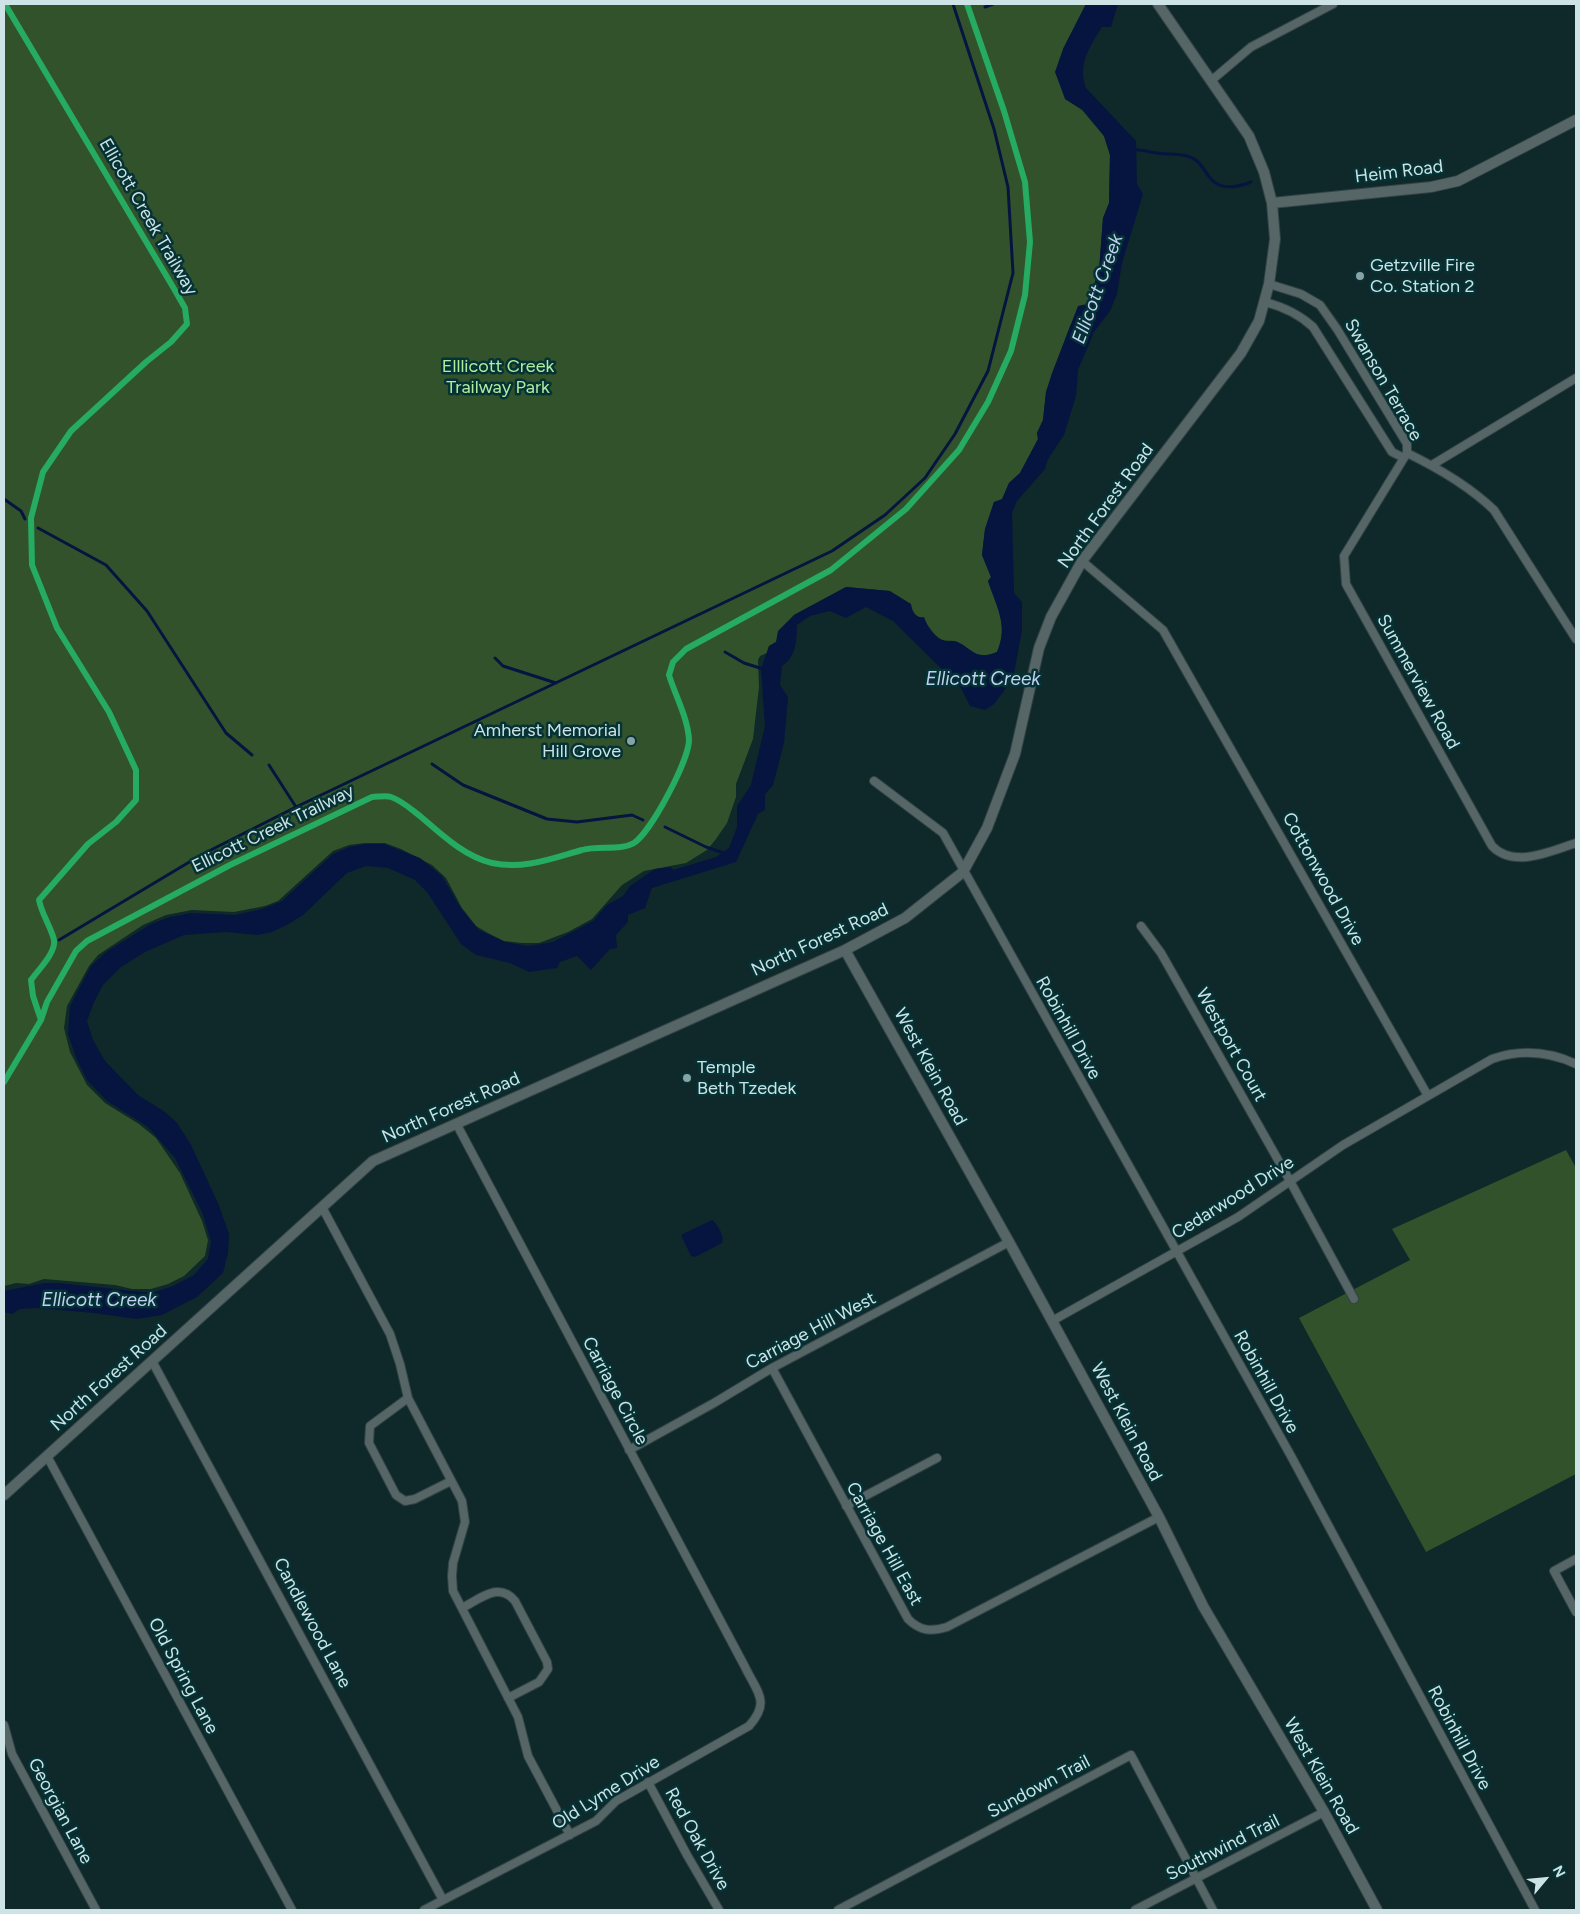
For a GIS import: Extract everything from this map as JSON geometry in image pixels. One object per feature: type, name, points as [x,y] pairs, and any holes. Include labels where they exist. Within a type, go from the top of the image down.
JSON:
[{"type":"street","name":"North Forest Road","points":[[4,1495],[373,1161],[845,950],[906,918],[963,872],[987,828],[1014,754],[1038,648],[1051,617],[1082,561],[1242,353],[1259,321],[1265,302],[1275,239],[1272,203],[1264,172],[1250,136],[1158,4]]},
{"type":"street","points":[[1212,80],[1251,46],[1333,4]]},
{"type":"street","name":"Heim Road","points":[[1272,203],[1431,187],[1458,181],[1576,120]]},
{"type":"street","name":"Swanson Terrace","points":[[1269,284],[1301,294],[1320,305],[1337,329],[1408,444],[1405,456]]},
{"type":"street","name":"Swanson Terrace","points":[[1265,302],[1288,309],[1302,317],[1313,327],[1392,452],[1432,465],[1478,495],[1494,510],[1576,639]]},
{"type":"street","points":[[1432,465],[1576,378]]},
{"type":"street","name":"Summerview Road","points":[[1405,456],[1344,556],[1346,584],[1492,846],[1505,854],[1527,858],[1576,843]]},
{"type":"street","name":"Cottonwood Drive","points":[[1082,561],[1163,630],[1428,1096]]},
{"type":"street","name":"Robinhill Drive","points":[[874,781],[942,833],[1340,1546],[1535,1910]]},
{"type":"street","name":"Westport Court","points":[[1141,926],[1161,953],[1290,1181],[1354,1299]]},
{"type":"street","name":"West Klein Road","points":[[845,950],[1009,1242],[1158,1517],[1203,1606],[1324,1812],[1377,1910]]},
{"type":"street","points":[[1428,1096],[1492,1059],[1517,1052],[1543,1053],[1576,1064]]},
{"type":"street","name":"Cedarwood Drive","points":[[1052,1321],[1238,1217],[1343,1145],[1428,1096]]},
{"type":"street","name":"Carriage Circle","points":[[456,1123],[748,1674]]},
{"type":"street","points":[[322,1207],[390,1334],[400,1364],[408,1398],[462,1502],[465,1512],[464,1530],[453,1563],[453,1591],[518,1717],[528,1756],[570,1836]]},
{"type":"street","name":"Carriage Hill West","points":[[629,1450],[714,1403],[772,1368],[1009,1242]]},
{"type":"street","name":"Candlewood Lane","points":[[152,1361],[443,1900]]},
{"type":"street","name":"Carriage Hill East","points":[[772,1368],[908,1619],[920,1628],[929,1631],[947,1627],[1158,1517]]},
{"type":"street","points":[[408,1398],[370,1426],[370,1443],[396,1495],[404,1501],[415,1499],[452,1481]]},
{"type":"street","name":"Old Spring Lane","points":[[47,1456],[292,1910]]},
{"type":"street","points":[[846,1506],[937,1458]]},
{"type":"street","points":[[1576,1559],[1554,1572],[1576,1612]]},
{"type":"street","points":[[462,1608],[494,1592],[503,1592],[510,1595],[547,1662],[548,1670],[540,1682],[508,1698]]},
{"type":"street","name":"Old Lyme Drive","points":[[424,1910],[570,1836],[596,1821],[616,1801],[749,1726],[760,1712],[762,1705],[761,1698],[748,1674]]},
{"type":"street","name":"Georgian Lane","points":[[4,1725],[12,1754],[96,1910]]},
{"type":"street","name":"Sundown Trail","points":[[838,1910],[1131,1755],[1196,1878]]},
{"type":"street","name":"Red Oak Drive","points":[[648,1782],[719,1910]]},
{"type":"street","name":"Southwind Trail","points":[[1135,1910],[1324,1812]]},
{"type":"street","points":[[1196,1878],[1213,1910]]},
{"type":"green space","name":"Elllicott Creek Trailway Park","points":[[4,4],[1086,4],[1063,49],[1065,99],[1082,110],[1104,136],[1110,155],[1109,203],[1103,218],[1099,271],[1087,304],[1070,326],[1046,392],[1043,420],[1037,433],[1038,439],[1020,473],[1009,483],[1002,500],[994,502],[985,529],[982,555],[991,577],[988,581],[1002,624],[1002,633],[997,652],[988,655],[976,654],[959,643],[941,639],[923,620],[889,591],[846,587],[794,615],[776,642],[769,646],[767,653],[760,656],[758,660],[759,687],[753,739],[736,784],[736,797],[727,823],[716,839],[707,850],[686,863],[644,871],[622,885],[592,919],[568,932],[539,943],[504,941],[488,933],[476,926],[462,908],[446,878],[432,865],[385,843],[365,843],[349,845],[333,851],[278,901],[265,906],[234,912],[192,910],[166,915],[143,925],[98,955],[89,966],[67,1006],[64,1028],[70,1052],[87,1085],[105,1103],[139,1124],[156,1138],[180,1173],[202,1221],[208,1240],[205,1256],[184,1276],[168,1284],[151,1289],[132,1289],[115,1285],[44,1279],[29,1284],[16,1283],[4,1286]]},
{"type":"green space","points":[[1566,1150],[1576,1168],[1576,1474],[1426,1552],[1299,1318],[1410,1260],[1392,1229]]},
{"type":"water","name":"Ellicott Creek","points":[[1086,4],[1118,4],[1111,27],[1102,27],[1089,49],[1084,64],[1084,80],[1086,88],[1136,141],[1137,184],[1143,194],[1122,263],[1117,294],[1110,311],[1094,332],[1078,370],[1076,396],[1064,435],[1048,459],[1045,469],[1017,501],[1012,513],[1014,593],[1022,602],[1022,630],[1013,679],[994,704],[985,710],[970,706],[961,688],[893,621],[866,607],[846,618],[830,611],[810,616],[797,625],[793,653],[782,666],[780,685],[788,697],[784,743],[773,785],[765,794],[765,810],[758,814],[736,862],[652,888],[645,908],[628,915],[628,922],[616,935],[617,948],[610,949],[591,970],[577,956],[560,962],[557,968],[529,972],[510,963],[476,955],[461,944],[427,892],[415,880],[388,868],[366,866],[347,873],[303,915],[272,932],[258,935],[226,932],[184,935],[145,952],[121,967],[103,985],[87,1021],[93,1040],[105,1061],[138,1095],[165,1112],[177,1123],[190,1143],[218,1203],[229,1234],[228,1253],[223,1273],[197,1297],[162,1315],[137,1319],[38,1308],[20,1309],[12,1314],[4,1312],[4,1291],[44,1283],[59,1283],[152,1293],[173,1286],[194,1275],[208,1259],[211,1241],[202,1212],[175,1158],[148,1127],[107,1101],[87,1080],[77,1060],[68,1034],[70,1006],[91,966],[106,952],[151,924],[170,917],[191,913],[235,915],[262,909],[282,901],[333,854],[349,847],[365,844],[384,844],[420,858],[442,876],[460,907],[479,930],[505,942],[528,946],[553,942],[593,921],[607,905],[623,896],[630,886],[655,869],[671,867],[673,870],[716,857],[729,848],[737,827],[737,806],[751,785],[765,726],[761,669],[769,646],[776,642],[778,631],[794,615],[846,587],[890,591],[911,604],[915,614],[919,617],[924,617],[932,632],[941,640],[957,642],[979,655],[997,652],[1002,625],[988,581],[991,577],[982,555],[985,529],[994,502],[1002,499],[1009,483],[1020,473],[1038,439],[1037,433],[1043,420],[1046,392],[1052,373],[1078,306],[1087,304],[1099,271],[1103,218],[1109,203],[1110,155],[1104,136],[1083,110],[1065,99],[1055,72],[1063,49]]},
{"type":"water","points":[[712,1220],[718,1227],[723,1240],[722,1243],[695,1257],[691,1256],[681,1235]]},
{"type":"waterway","points":[[59,940],[201,855],[296,807],[832,551],[885,515],[925,478],[955,434],[988,371],[1013,273],[1008,187],[994,129],[953,4]]},
{"type":"waterway","points":[[985,7],[993,4]]},
{"type":"waterway","points":[[1133,150],[1183,155],[1193,158],[1212,180],[1220,186],[1236,186],[1251,182]]},
{"type":"waterway","points":[[4,499],[21,511],[25,519]]},
{"type":"waterway","points":[[38,528],[106,565],[147,611],[226,733],[252,755]]},
{"type":"waterway","points":[[725,652],[744,663],[763,669]]},
{"type":"waterway","points":[[495,658],[503,666],[556,683]]},
{"type":"waterway","points":[[432,764],[463,785],[547,819],[577,822],[632,815],[643,820]]},
{"type":"waterway","points":[[269,765],[296,807]]},
{"type":"waterway","points":[[665,827],[706,847],[724,853]]},
{"type":"cycle path","name":"Ellicott Creek Trailway","points":[[5,4],[185,308],[187,324],[171,342],[146,362],[71,431],[43,472],[31,518],[32,565],[57,628],[109,712],[136,770],[136,800],[116,822],[88,844],[39,900],[54,940],[49,956],[31,980],[33,996],[41,1020]]},
{"type":"cycle path","name":"Ellicott Creek Trailway","points":[[4,1082],[41,1020],[47,1002],[76,951],[87,941],[230,865],[372,797],[389,796],[399,800],[472,856],[504,865],[538,862],[588,849],[622,847],[634,843],[641,836],[668,795],[683,763],[689,740],[686,723],[669,675],[673,662],[686,649],[831,570],[906,509],[959,450],[988,402],[1011,351],[1025,295],[1030,242],[1025,182],[1004,111],[967,4]]},
{"type":"place","name":"Getzville Fire Co. Station 2","points":[[1360,276]]},
{"type":"place","name":"Amherst Memorial Hill Grove","points":[[631,741]]},
{"type":"place","name":"Temple Beth Tzedek","points":[[687,1078]]}]
